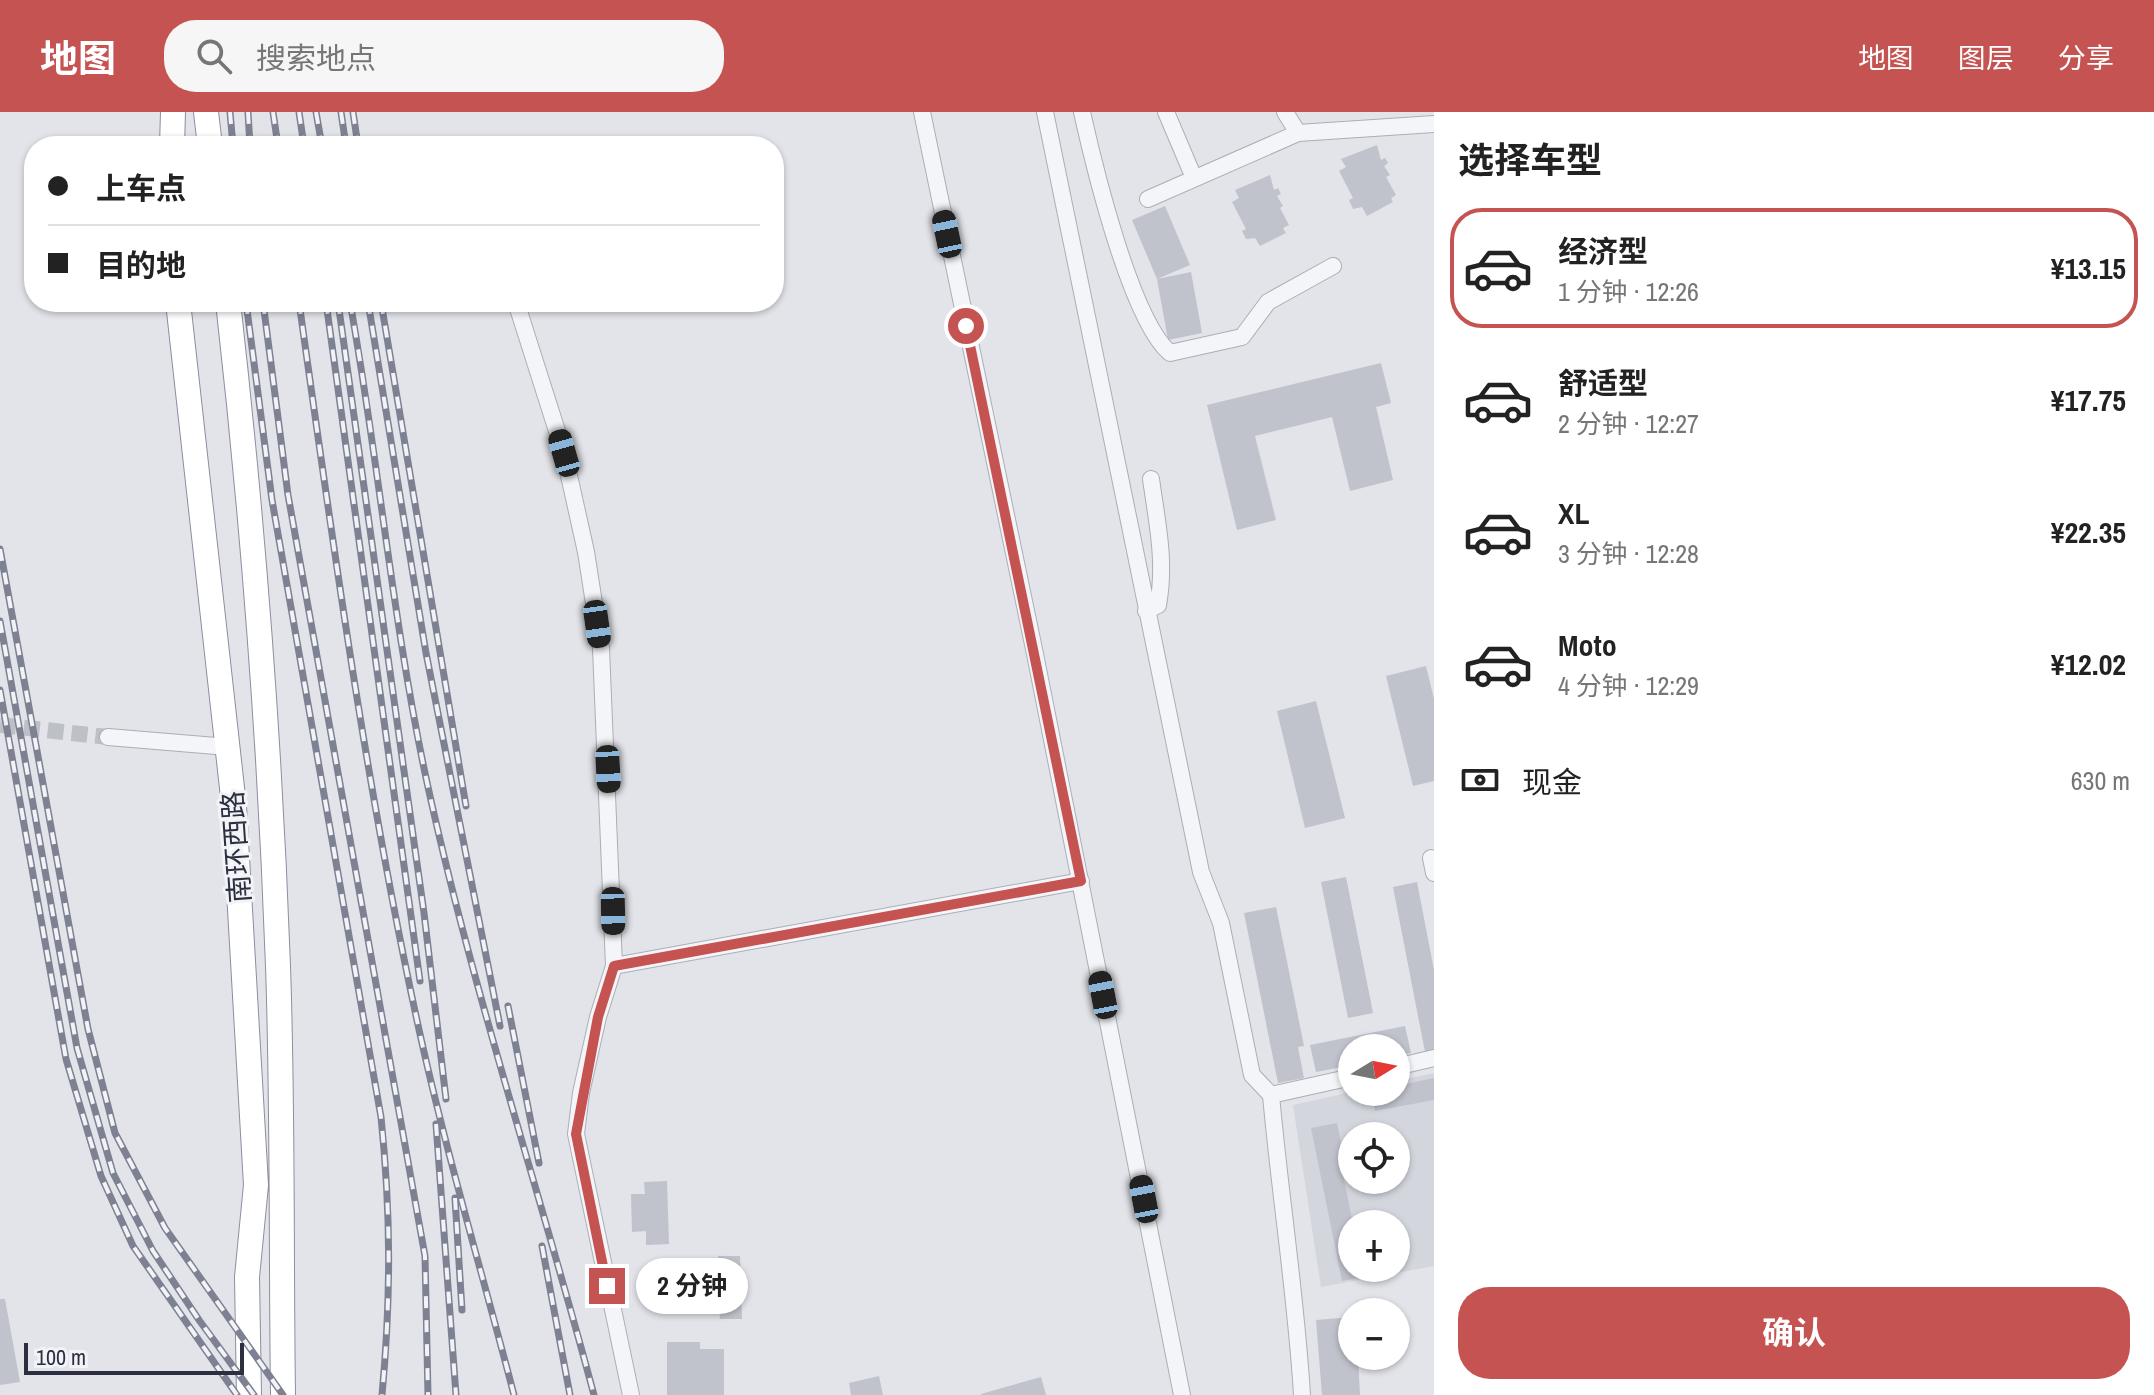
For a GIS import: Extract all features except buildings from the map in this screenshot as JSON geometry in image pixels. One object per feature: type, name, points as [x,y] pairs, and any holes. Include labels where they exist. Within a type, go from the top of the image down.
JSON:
[{"type":"highway","points":[[172,136],[173,112]]},
{"type":"highway","points":[[206,112],[209,136]]},
{"type":"highway","name":"南环西路","points":[[179,312],[228,747],[256,1185],[247,1277],[249,1395]]},
{"type":"highway","name":"南环西路","points":[[229,312],[251,506],[278,964],[283,1184],[283,1395]]},
{"type":"street","points":[[922,112],[1081,881],[1182,1395]]},
{"type":"street","points":[[1045,112],[1201,872],[1221,923],[1252,1075],[1271,1095],[1278,1178],[1296,1292],[1302,1395]]},
{"type":"street","points":[[1082,112],[1125,264],[1156,342],[1170,353],[1242,337],[1268,302],[1333,266]]},
{"type":"street","points":[[1166,112],[1194,178]]},
{"type":"street","points":[[1285,112],[1298,133]]},
{"type":"street","points":[[1148,199],[1298,133],[1428,121]]},
{"type":"street","points":[[519,312],[564,453],[601,648],[611,829],[614,966],[591,1047],[576,1134],[631,1395]]},
{"type":"street","points":[[1146,611],[1158,605],[1162,582],[1162,551],[1151,479]]},
{"type":"street","points":[[108,737],[228,747]]},
{"type":"street","points":[[614,966],[1081,881]]},
{"type":"street","points":[[1410,1064],[1434,1058]]},
{"type":"street","points":[[1271,1095],[1338,1080]]},
{"type":"street","points":[[256,1185],[283,1184]]},
{"type":"shaded area","points":[[1434,1073],[1434,1266],[1410,1270],[1410,1210],[1338,1210],[1338,1282],[1348,1282],[1321,1287],[1293,1105],[1338,1095],[1338,1106],[1410,1106],[1410,1078]]},
{"type":"tunnel","points":[[0,725],[108,737]]},
{"type":"railway","points":[[230,112],[232,136]]},
{"type":"railway","points":[[248,112],[249,136]]},
{"type":"railway","points":[[273,112],[277,136]]},
{"type":"railway","points":[[299,112],[303,136]]},
{"type":"railway","points":[[316,112],[320,136]]},
{"type":"railway","points":[[341,112],[345,136]]},
{"type":"railway","points":[[353,112],[357,136]]},
{"type":"railway","points":[[247,312],[272,500],[381,1117],[389,1256],[382,1395]]},
{"type":"railway","points":[[264,312],[288,495],[425,1256],[428,1395]]},
{"type":"railway","points":[[300,312],[352,665],[399,936],[440,1118],[514,1395]]},
{"type":"railway","points":[[327,312],[420,981]]},
{"type":"railway","points":[[339,312],[424,913],[446,1099]]},
{"type":"railway","points":[[352,312],[405,666],[428,787],[465,940],[594,1395]]},
{"type":"railway","points":[[370,312],[426,653],[500,1026]]},
{"type":"railway","points":[[383,312],[466,806]]},
{"type":"railway","points":[[0,549],[88,1029],[115,1133],[165,1228],[283,1395]]},
{"type":"railway","points":[[0,621],[77,1048],[113,1173],[153,1251],[254,1395]]},
{"type":"railway","points":[[0,690],[66,1059],[101,1176],[133,1246],[237,1395]]},
{"type":"railway","points":[[508,1006],[539,1163]]},
{"type":"railway","points":[[436,1124],[456,1395]]},
{"type":"railway","points":[[455,1198],[462,1310]]},
{"type":"railway","points":[[542,1246],[570,1395]]},
{"type":"route","points":[[607,1286],[576,1134],[581,1093],[598,1017],[614,966],[1081,881],[966,326]]}]
